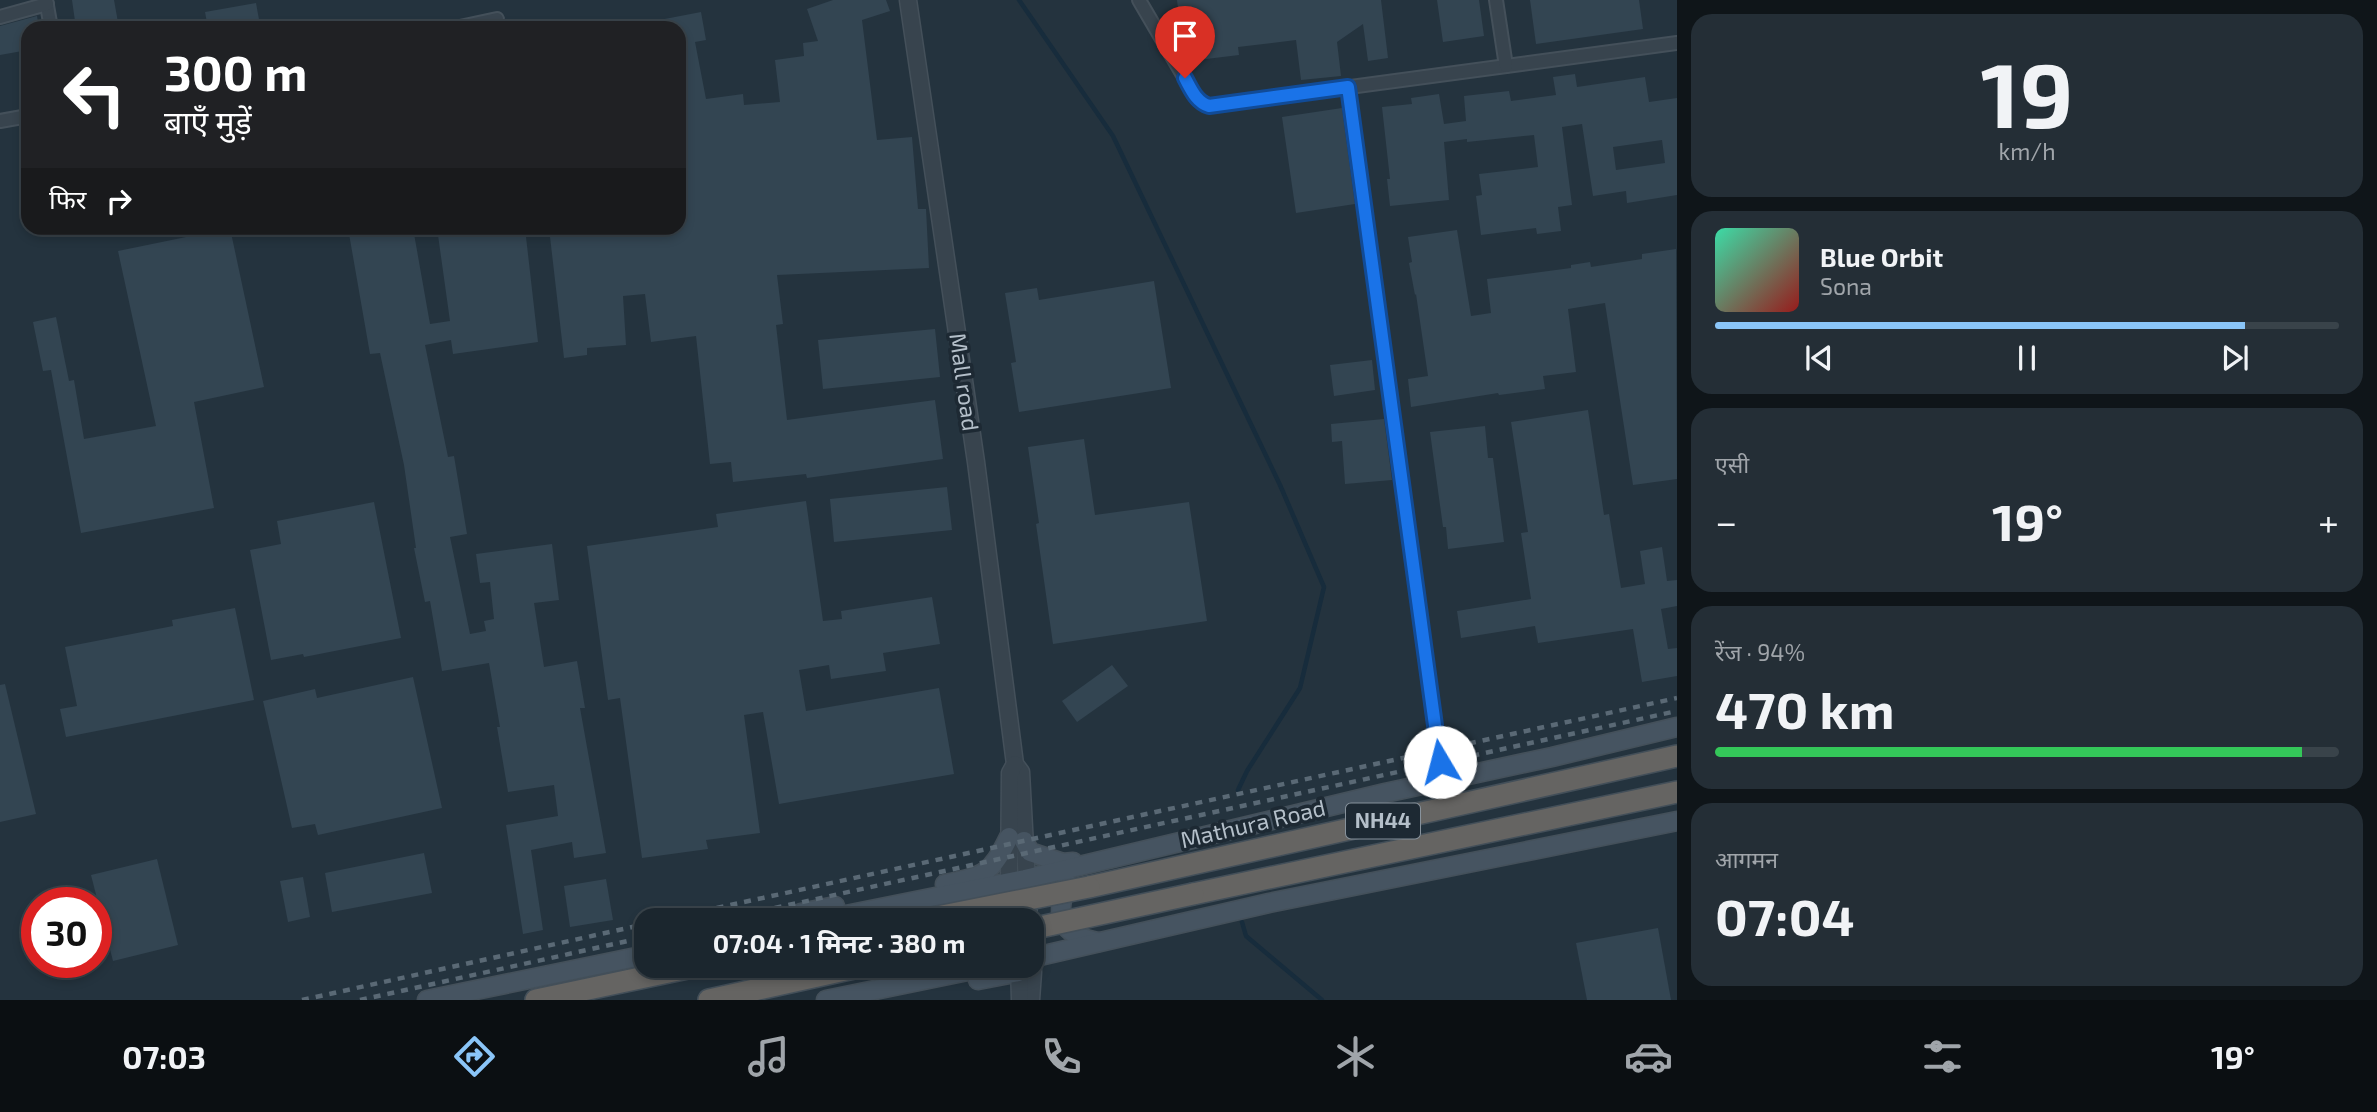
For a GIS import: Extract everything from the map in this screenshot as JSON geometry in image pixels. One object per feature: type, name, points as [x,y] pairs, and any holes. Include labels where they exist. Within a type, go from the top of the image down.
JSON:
[{"type":"highway","name":"Mathura Road","points":[[983,908],[1089,887],[1677,756]]},
{"type":"highway","name":"NH44","points":[[1044,926],[1677,792]]},
{"type":"highway","points":[[537,1000],[641,978]]},
{"type":"highway","points":[[709,1000],[809,978]]},
{"type":"main road","points":[[883,908],[1017,880],[1677,727]]},
{"type":"main road","points":[[1044,959],[1269,903],[1677,821]]},
{"type":"main road","points":[[824,908],[986,873],[1001,853],[1017,839],[1030,852],[1047,859],[1063,863],[1094,862]]},
{"type":"main road","points":[[1094,862],[1067,882],[1060,900],[1060,913],[1068,930],[1080,939],[1102,943]]},
{"type":"main road","points":[[427,1000],[634,957]]},
{"type":"main road","points":[[898,985],[908,978]]},
{"type":"main road","points":[[826,1000],[933,978]]},
{"type":"main road","points":[[883,1000],[970,978]]},
{"type":"street","name":"Mall road","points":[[908,0],[976,462],[1015,764],[1010,773],[1017,839],[1014,908]]},
{"type":"street","points":[[1139,0],[1202,104],[1215,106],[1677,43]]},
{"type":"street","points":[[1496,0],[1506,66]]},
{"type":"street","points":[[0,17],[46,2],[50,21]]},
{"type":"street","points":[[488,21],[497,19]]},
{"type":"street","points":[[1348,87],[1442,780]]},
{"type":"street","points":[[0,121],[21,117]]},
{"type":"street","name":"Mall road","points":[[1017,880],[1025,908]]},
{"type":"street","points":[[1020,1000],[1023,978]]},
{"type":"street","points":[[1027,978],[1031,1000]]},
{"type":"building","points":[[72,0],[114,0],[118,21],[75,21]]},
{"type":"building","points":[[833,0],[886,0],[890,11],[862,20],[877,140],[912,137],[918,209],[926,209],[929,268],[777,275],[783,324],[776,325],[787,420],[935,400],[943,459],[807,478],[806,474],[733,482],[731,462],[710,464],[696,336],[651,342],[645,294],[623,296],[626,345],[587,348],[587,355],[564,358],[550,235],[686,235],[686,21],[654,21],[701,12],[706,40],[695,42],[706,99],[743,94],[744,105],[780,102],[775,60],[804,56],[803,43],[818,41],[807,9]]},
{"type":"building","points":[[1177,0],[1381,0],[1388,58],[1368,61],[1363,24],[1337,42],[1341,76],[1301,80],[1296,40],[1238,47],[1239,55],[1198,60],[1196,43],[1190,44],[1187,23],[1183,24],[1183,16],[1179,17]]},
{"type":"building","points":[[1437,0],[1479,0],[1484,36],[1443,42]]},
{"type":"building","points":[[1530,0],[1639,0],[1643,29],[1536,44]]},
{"type":"building","points":[[256,3],[259,21],[207,21],[205,12]]},
{"type":"building","points":[[37,16],[38,21],[21,21],[21,51],[0,55],[0,26]]},
{"type":"building","points":[[1575,74],[1577,87],[1645,77],[1649,102],[1677,98],[1677,195],[1627,203],[1626,191],[1593,196],[1582,124],[1562,127],[1572,205],[1558,207],[1561,231],[1537,234],[1536,228],[1481,235],[1476,196],[1482,195],[1479,174],[1538,167],[1534,135],[1444,142],[1449,200],[1390,206],[1387,179],[1390,179],[1382,107],[1412,104],[1411,98],[1439,94],[1444,124],[1466,121],[1464,96],[1509,91],[1511,101],[1556,95],[1553,77]],"holes":[[[1662,140],[1665,163],[1616,170],[1613,147]]]},
{"type":"building","points":[[1342,108],[1355,204],[1296,213],[1282,117]]},
{"type":"building","points":[[1457,230],[1471,316],[1491,313],[1487,279],[1571,268],[1571,265],[1590,262],[1591,267],[1642,259],[1642,254],[1676,249],[1677,479],[1633,485],[1605,303],[1568,309],[1576,372],[1543,376],[1545,389],[1498,393],[1411,407],[1408,379],[1428,376],[1409,263],[1412,262],[1408,237]]},
{"type":"building","points":[[196,235],[231,235],[264,387],[194,402],[214,508],[81,533],[51,370],[43,371],[33,322],[56,317],[69,381],[74,380],[84,439],[156,426],[118,251]]},
{"type":"building","points":[[349,235],[414,235],[430,324],[450,321],[438,235],[526,235],[538,342],[453,354],[451,340],[425,345],[448,457],[454,456],[467,534],[450,537],[470,634],[486,631],[484,621],[494,619],[490,582],[480,583],[476,554],[552,544],[559,600],[534,603],[544,667],[577,661],[585,708],[580,708],[606,853],[574,858],[572,842],[531,850],[543,930],[523,934],[506,825],[558,816],[554,785],[508,792],[489,663],[442,671],[430,601],[425,602],[414,548],[404,465],[380,353],[370,354]]},
{"type":"building","points":[[1154,281],[1171,388],[1019,412],[1011,363],[1016,362],[1005,293],[1037,288],[1039,300]]},
{"type":"building","points":[[935,329],[940,377],[823,389],[818,340]]},
{"type":"building","points":[[1372,360],[1375,390],[1334,396],[1330,365]]},
{"type":"building","points":[[1588,410],[1604,515],[1609,514],[1621,588],[1645,584],[1640,551],[1662,547],[1667,581],[1677,580],[1677,606],[1661,609],[1668,649],[1677,648],[1677,676],[1642,682],[1633,629],[1538,643],[1535,626],[1461,638],[1457,611],[1531,599],[1521,533],[1528,532],[1511,422]]},
{"type":"building","points":[[1384,419],[1392,480],[1345,484],[1342,441],[1332,442],[1331,424]]},
{"type":"building","points":[[1485,426],[1488,458],[1493,458],[1504,542],[1448,549],[1430,432]]},
{"type":"building","points":[[1084,439],[1095,515],[1189,502],[1207,621],[1053,644],[1028,447]]},
{"type":"building","points":[[947,487],[952,530],[834,542],[830,499]]},
{"type":"building","points":[[806,501],[823,621],[842,619],[841,611],[932,597],[940,644],[883,653],[886,671],[831,679],[829,665],[799,670],[806,711],[939,688],[954,774],[779,804],[763,712],[744,715],[760,833],[706,840],[708,849],[642,858],[620,698],[608,700],[587,546],[718,527],[716,514]]},
{"type":"building","points":[[374,502],[401,638],[304,657],[303,654],[271,660],[250,550],[281,544],[277,521]]},
{"type":"building","points":[[235,608],[254,700],[66,737],[60,709],[77,706],[65,647],[173,626],[172,620]]},
{"type":"building","points":[[1112,665],[1128,686],[1077,722],[1062,701]]},
{"type":"building","points":[[413,677],[442,808],[318,835],[315,824],[292,828],[263,701],[315,689],[317,698]]},
{"type":"building","points":[[5,684],[36,814],[0,822],[0,685]]},
{"type":"building","points":[[424,853],[432,893],[332,912],[325,873]]},
{"type":"building","points":[[157,859],[178,945],[113,961],[112,887],[94,887],[91,875]]},
{"type":"building","points":[[303,877],[310,917],[288,922],[280,881]]},
{"type":"building","points":[[606,879],[613,920],[570,927],[564,886]]},
{"type":"building","points":[[1658,928],[1671,1000],[1587,1000],[1576,943]]},
{"type":"waterway","points":[[1019,0],[1113,136],[1280,485],[1324,587],[1300,688],[1247,771],[1238,790]]},
{"type":"waterway","points":[[1242,922],[1246,936],[1322,1000]]},
{"type":"railway","points":[[717,908],[1677,698]]},
{"type":"railway","points":[[775,908],[1677,711]]},
{"type":"railway","points":[[302,1000],[634,927]]},
{"type":"railway","points":[[360,1000],[634,940]]},
{"type":"route","points":[[1185,78],[1197,99],[1209,106],[1348,87],[1440,762]]}]
